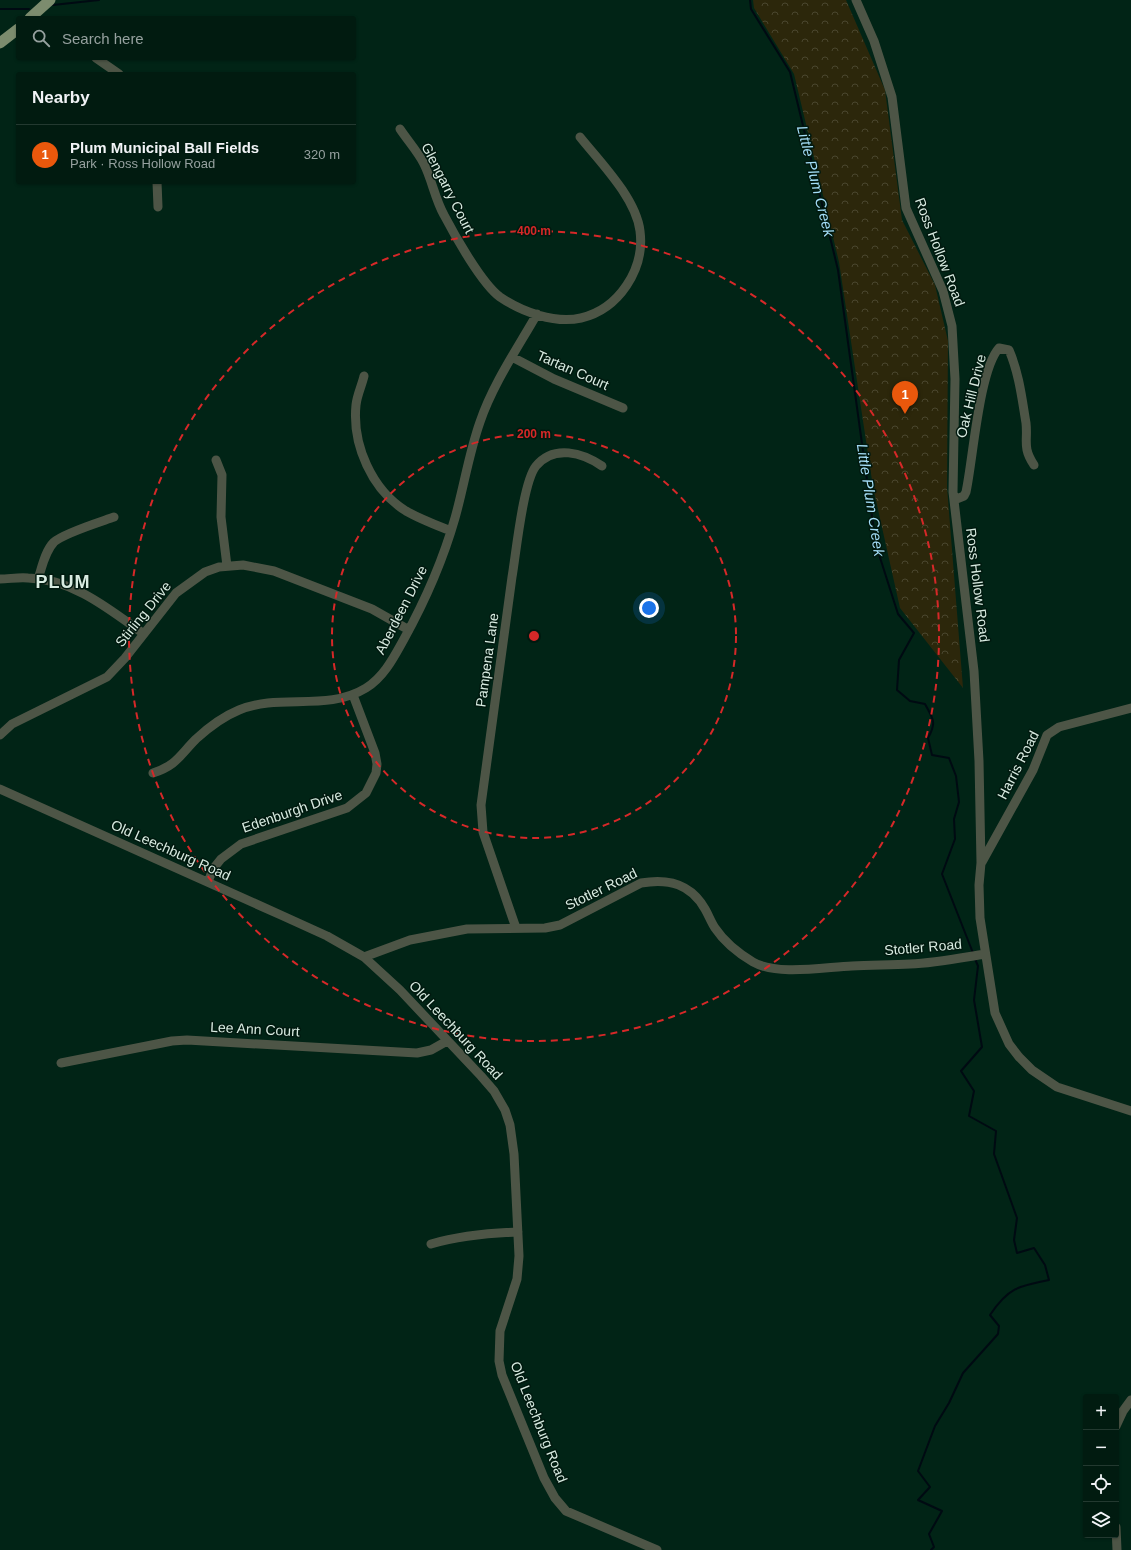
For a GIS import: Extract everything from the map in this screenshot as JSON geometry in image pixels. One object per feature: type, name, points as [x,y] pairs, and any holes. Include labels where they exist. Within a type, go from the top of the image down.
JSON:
[{"type":"main road","points":[[32,16],[50,0]]},
{"type":"main road","points":[[0,43],[16,33]]},
{"type":"street","name":"Ross Hollow Road","points":[[856,0],[874,41],[892,97],[906,208],[913,227],[935,272],[949,310],[955,348],[954,500],[974,671],[979,761],[981,863],[979,885],[980,918],[977,956],[1002,1031],[1019,1056],[1032,1070],[1057,1087],[1131,1111]]},
{"type":"street","points":[[99,60],[116,72]]},
{"type":"street","name":"Glengarry Court","points":[[400,129],[424,164],[444,215],[490,288],[512,304],[536,314],[569,319],[581,318],[612,302],[624,290],[634,275],[641,248],[640,230],[633,208],[580,137]]},
{"type":"street","points":[[157,184],[158,207]]},
{"type":"street","name":"Aberdeen Drive","points":[[153,773],[167,768],[176,762],[194,741],[212,724],[239,709],[256,703],[275,701],[324,701],[343,699],[376,681],[390,664],[409,630],[436,573],[451,531],[486,405],[536,314]]},
{"type":"street","name":"Oak Hill Drive","points":[[954,500],[964,496],[966,492],[973,443],[986,383],[992,359],[999,348],[1009,350],[1012,357],[1022,396],[1026,426],[1025,440],[1028,457],[1034,465]]},
{"type":"street","name":"Tartan Court","points":[[512,357],[554,379],[623,408]]},
{"type":"street","points":[[364,376],[356,404],[355,429],[372,478],[388,497],[405,510],[451,531]]},
{"type":"street","name":"Pampena Lane","points":[[516,928],[483,832],[481,805],[518,533],[531,475],[537,465],[545,459],[565,452],[578,453],[602,466]]},
{"type":"street","points":[[216,460],[222,475],[221,517],[227,566]]},
{"type":"street","points":[[38,579],[46,555],[55,542],[82,528],[114,517]]},
{"type":"street","name":"Stirling Drive","points":[[0,735],[12,724],[26,716],[107,677],[144,634],[176,593],[205,572],[219,567],[243,565],[274,571],[372,609],[409,630]]},
{"type":"street","points":[[0,579],[38,579],[76,590],[93,598],[144,634]]},
{"type":"street","name":"Edenburgh Drive","points":[[208,882],[213,869],[221,858],[241,844],[347,808],[366,793],[376,773],[377,764],[375,753],[353,694]]},
{"type":"street","name":"Harris Road","points":[[981,863],[1026,782],[1047,735],[1059,727],[1131,708]]},
{"type":"street","name":"Old Leechburg Road","points":[[0,789],[327,936],[364,957],[400,990],[494,1091],[505,1110],[510,1125],[514,1154],[519,1256],[517,1279],[500,1331],[499,1361],[502,1375],[544,1478],[555,1498],[566,1511],[657,1550]]},
{"type":"street","name":"Stotler Road","points":[[364,957],[410,940],[467,929],[545,928],[560,925],[641,883],[665,881],[686,887],[696,896],[705,908],[715,928],[725,940],[741,954],[755,963],[766,967],[782,969],[911,964],[977,956]]},
{"type":"street","name":"Lee Ann Court","points":[[61,1063],[179,1040],[417,1052],[431,1050],[447,1041]]},
{"type":"street","points":[[430,1244],[477,1235],[518,1232]]},
{"type":"street","points":[[1119,1420],[1131,1400]]},
{"type":"street","points":[[1116,1538],[1117,1550]]},
{"type":"green space","points":[[753,0],[846,0],[885,90],[902,220],[935,285],[948,341],[947,487],[963,688],[900,608],[873,487],[839,262],[794,74],[754,8]]},
{"type":"waterway","points":[[53,5],[99,0]]},
{"type":"waterway","name":"Little Plum Creek","points":[[750,0],[751,9],[790,72],[838,270],[876,545],[898,614],[914,633],[899,660],[897,690],[910,701],[925,704],[933,721],[931,733],[928,738],[932,755],[949,758],[956,776],[959,802],[954,819],[955,839],[942,874],[973,953]]},
{"type":"waterway","points":[[0,9],[29,9]]},
{"type":"waterway","name":"Little Plum Creek","points":[[931,1550],[934,1547],[929,1534],[942,1511],[918,1500],[930,1487],[918,1471],[935,1426],[949,1403],[963,1373],[998,1334],[999,1326],[990,1315],[996,1306],[1008,1294],[1021,1287],[1049,1280],[1045,1265],[1034,1248],[1017,1253],[1014,1240],[1017,1218],[994,1154],[996,1131],[969,1116],[974,1091],[961,1071],[982,1047],[974,1000],[978,966],[975,959]]},
{"type":"place","name":"Plum Municipal Ball Fields","points":[[905,414]]},
{"type":"district","name":"PLUM","points":[[63,582]]}]
